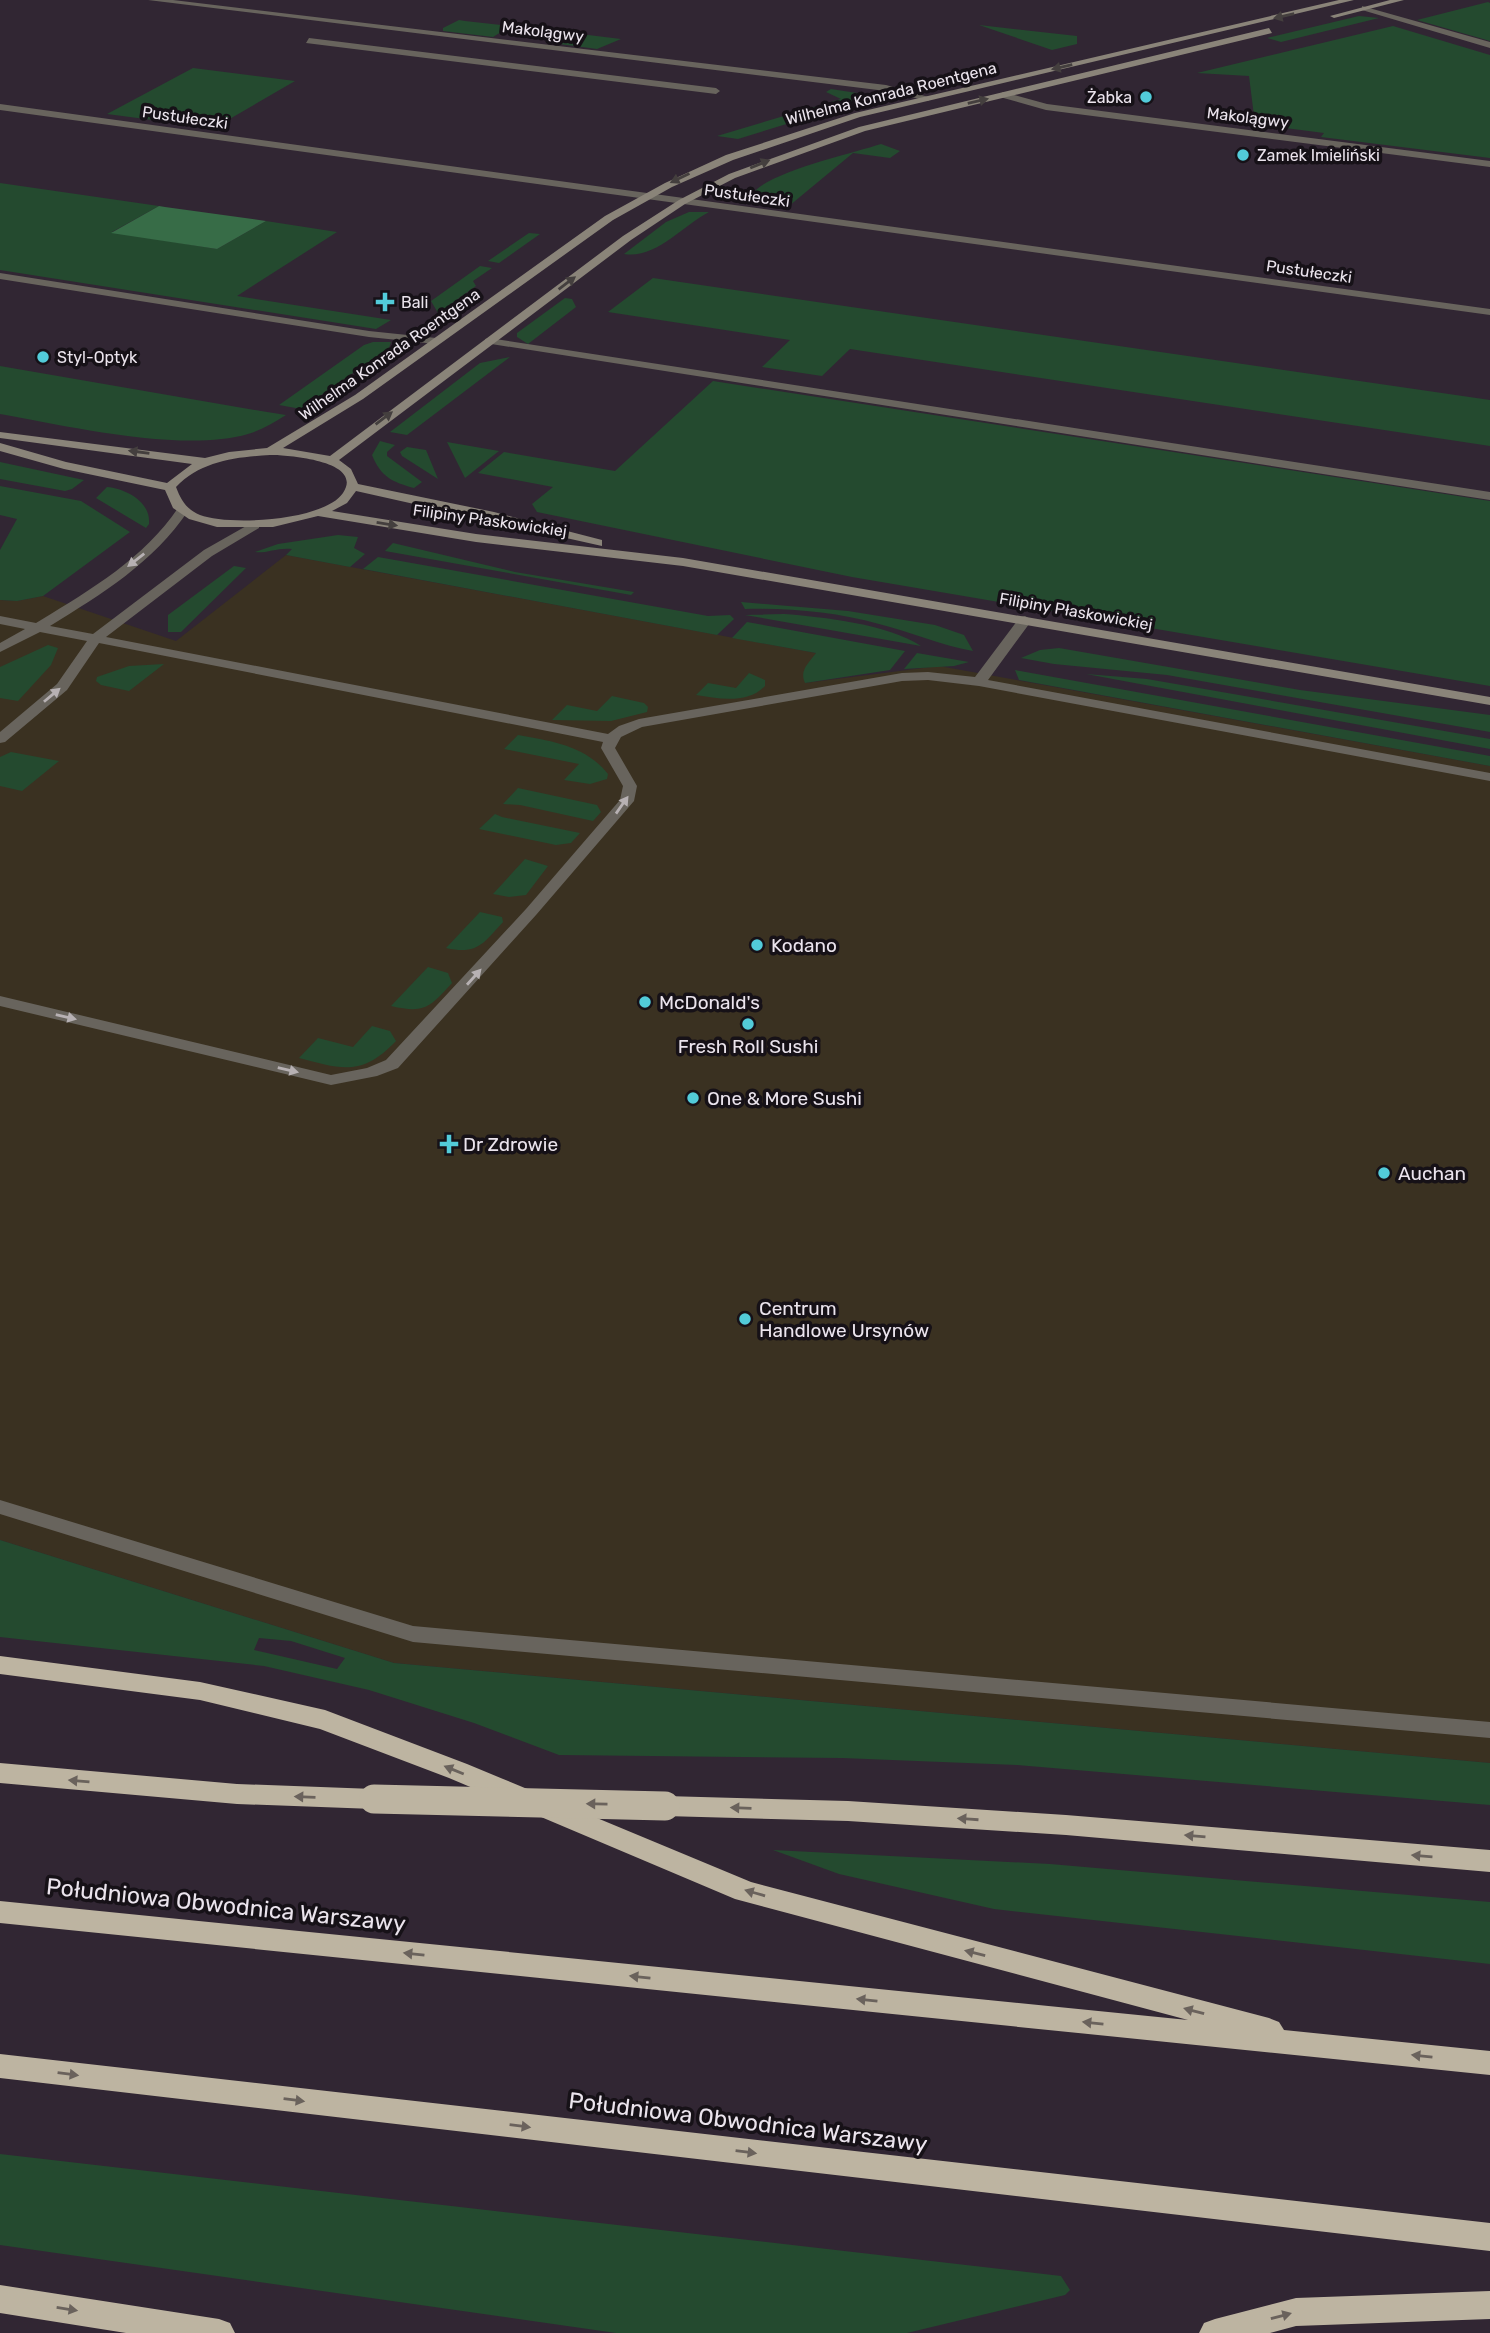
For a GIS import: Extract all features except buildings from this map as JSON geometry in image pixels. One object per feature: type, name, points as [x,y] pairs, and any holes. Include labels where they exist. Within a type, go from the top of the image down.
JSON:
[{"type":"highway","points":[[0,1665],[200,1690],[326,1720],[458,1771],[744,1891],[1332,2047]]},
{"type":"highway","points":[[0,1773],[237,1794],[848,1811],[1066,1825],[1490,1861]]},
{"type":"highway","name":"Południowa Obwodnica Warszawy","points":[[0,1912],[1490,2063]]},
{"type":"highway","name":"Południowa Obwodnica Warszawy","points":[[0,2066],[1490,2236]]},
{"type":"highway","points":[[0,2299],[219,2333]]},
{"type":"highway","points":[[1215,2333],[1296,2312],[1490,2305]]},
{"type":"street","name":"Makolągwy","points":[[152,0],[886,88],[928,98]]},
{"type":"street","name":"Wilhelma Konrada Roentgena","points":[[270,451],[317,425],[609,218],[643,197],[713,163],[772,140],[847,118],[1350,0]]},
{"type":"street","points":[[1328,17],[1400,0]]},
{"type":"street","points":[[1366,8],[1490,45]]},
{"type":"street","name":"Wilhelma Konrada Roentgena","points":[[331,461],[627,237],[682,202],[752,167],[862,129],[1278,29]]},
{"type":"street","points":[[309,41],[716,91]]},
{"type":"street","points":[[515,66],[544,47]]},
{"type":"street","name":"Makolągwy","points":[[1003,95],[1046,107],[1490,164]]},
{"type":"street","name":"Pustułeczki","points":[[0,107],[1490,312]]},
{"type":"street","points":[[0,276],[369,334],[436,341]]},
{"type":"street","points":[[489,341],[1490,496]]},
{"type":"street","points":[[0,436],[206,462]]},
{"type":"street","points":[[0,447],[170,487]]},
{"type":"street","points":[[270,451],[297,453],[331,461],[344,468],[351,477],[352,486],[342,501],[320,513],[289,521],[255,525],[213,522],[182,511],[171,500],[170,487],[184,473],[206,462],[237,454],[270,451]]},
{"type":"street","name":"Filipiny Płaskowickiej","points":[[352,486],[494,516],[656,558]]},
{"type":"street","points":[[0,648],[40,628],[108,582],[156,544],[175,524],[182,511]]},
{"type":"street","name":"Filipiny Płaskowickiej","points":[[320,513],[476,538],[656,558],[1490,701]]},
{"type":"street","points":[[0,739],[62,687],[95,639],[208,553],[255,525]]},
{"type":"street","points":[[0,620],[610,739]]},
{"type":"street","points":[[979,682],[1025,620]]},
{"type":"street","points":[[0,1001],[331,1080],[354,1077],[392,1064],[515,931],[627,801],[630,786],[608,748],[610,739],[624,728],[639,723],[902,677],[929,676],[979,682],[1490,777]]},
{"type":"street","points":[[0,1507],[413,1634],[1490,1730]]},
{"type":"shaded area","name":"Centrum Handlowe Ursynów","points":[[286,555],[816,653],[805,683],[939,666],[1490,766],[1490,1763],[394,1663],[0,1540],[0,600],[17,601],[43,596],[176,641]]},
{"type":"green space","points":[[1488,2],[1490,41],[1417,20]]},
{"type":"green space","points":[[1359,16],[1379,18],[1281,42],[1267,38]]},
{"type":"green space","points":[[459,20],[511,26],[493,37],[443,31],[443,28]]},
{"type":"green space","points":[[979,25],[1077,36],[1077,44],[1052,50]]},
{"type":"green space","points":[[1393,26],[1490,55],[1490,158],[1321,137],[1324,133],[1255,124],[1249,76],[1197,73]]},
{"type":"green space","points":[[580,34],[621,39],[597,49],[559,44]]},
{"type":"green space","points":[[193,68],[295,81],[214,128],[107,114]]},
{"type":"green space","points":[[831,89],[857,93],[868,99],[738,139],[717,136],[841,99],[826,92]]},
{"type":"green space","points":[[881,144],[900,151],[890,158],[853,153],[789,206],[769,204],[755,191],[779,176]]},
{"type":"green space","points":[[0,183],[159,206],[112,232],[217,249],[266,221],[337,232],[237,296],[391,320],[376,329],[0,270]]},
{"type":"green space","points":[[159,206],[266,221],[217,249],[111,233]]},
{"type":"green space","points":[[689,212],[709,212],[658,247],[647,252],[624,254],[666,222]]},
{"type":"green space","points":[[529,233],[540,234],[499,263],[488,261]]},
{"type":"green space","points":[[480,266],[492,268],[473,281],[476,286],[438,313],[431,301]]},
{"type":"green space","points":[[653,278],[1490,400],[1490,446],[850,349],[822,376],[762,367],[790,340],[608,312]]},
{"type":"green space","points":[[565,298],[572,299],[576,307],[528,344],[517,337],[517,333]]},
{"type":"green space","points":[[391,342],[389,348],[301,409],[279,405],[364,345]]},
{"type":"green space","points":[[510,357],[407,435],[390,432],[480,363]]},
{"type":"green space","points":[[0,366],[286,415],[248,434],[221,439],[158,439],[91,431],[0,414]]},
{"type":"green space","points":[[713,381],[1490,501],[1490,686],[852,577],[537,512],[532,504],[553,487],[478,473],[504,452],[615,471]]},
{"type":"green space","points":[[380,441],[395,445],[387,452],[387,456],[422,482],[414,488],[393,481],[383,474],[372,455]]},
{"type":"green space","points":[[447,442],[499,451],[465,478]]},
{"type":"green space","points":[[407,447],[426,450],[438,479],[402,456],[400,452]]},
{"type":"green space","points":[[0,462],[84,480],[65,491],[0,479]]},
{"type":"green space","points":[[0,486],[81,501],[130,532],[43,596],[17,601],[0,600],[0,550],[17,519],[0,515]]},
{"type":"green space","points":[[107,487],[130,494],[142,503],[149,516],[146,528],[96,498]]},
{"type":"green space","points":[[338,535],[358,537],[354,548],[365,554],[350,567],[286,555],[292,549],[255,552],[278,544]]},
{"type":"green space","points":[[393,543],[515,572],[634,592],[631,595],[385,551]]},
{"type":"green space","points":[[378,557],[708,616],[730,615],[734,619],[717,635],[363,569]]},
{"type":"green space","points":[[234,566],[246,568],[181,632],[168,632],[168,615]]},
{"type":"green space","points":[[741,602],[848,611],[935,625],[964,635],[973,651],[846,616],[779,609],[745,609]]},
{"type":"green space","points":[[784,614],[873,627],[907,638],[921,646],[745,615]]},
{"type":"green space","points":[[747,622],[905,651],[890,670],[805,683],[804,670],[816,653],[732,638]]},
{"type":"green space","points":[[48,645],[58,648],[51,665],[18,701],[0,698],[0,667]]},
{"type":"green space","points":[[1059,648],[1300,690],[1490,715],[1490,732],[1167,675],[1054,664],[1021,658],[1040,650]]},
{"type":"green space","points":[[917,653],[969,662],[954,666],[904,669]]},
{"type":"green space","points":[[164,664],[129,691],[101,685],[96,681],[97,677],[129,666]]},
{"type":"green space","points":[[1015,670],[1490,756],[1490,766],[1019,680]]},
{"type":"green space","points":[[749,673],[765,680],[765,686],[750,696],[723,699],[696,695],[708,683],[736,688]]},
{"type":"green space","points":[[1086,674],[1147,679],[1490,739],[1490,749]]},
{"type":"green space","points":[[612,696],[644,703],[648,707],[647,712],[611,721],[552,720],[567,705],[597,711]]},
{"type":"green space","points":[[518,735],[579,751],[608,774],[607,779],[590,784],[564,780],[579,764],[504,749]]},
{"type":"green space","points":[[11,752],[59,761],[22,791],[0,786],[0,757]]},
{"type":"green space","points":[[518,788],[597,805],[601,812],[593,821],[520,805],[503,804]]},
{"type":"green space","points":[[495,814],[580,833],[571,843],[556,845],[479,829]]},
{"type":"green space","points":[[525,859],[548,866],[526,895],[509,897],[493,894]]},
{"type":"green space","points":[[480,912],[502,917],[503,922],[479,946],[465,950],[446,948]]},
{"type":"green space","points":[[428,967],[448,973],[452,983],[432,1003],[419,1009],[391,1006]]},
{"type":"green space","points":[[372,1026],[390,1031],[396,1041],[384,1053],[361,1065],[339,1067],[299,1058],[318,1038],[353,1047]]},
{"type":"green space","points":[[0,1540],[394,1663],[1490,1763],[1490,1805],[1017,1765],[842,1758],[559,1755],[474,1723],[369,1690],[264,1666],[0,1637]],"holes":[[[259,1638],[291,1641],[345,1658],[337,1669],[254,1650]]]},
{"type":"green space","points":[[773,1850],[1050,1864],[1490,1902],[1490,1964],[994,1909],[839,1874]]},
{"type":"green space","points":[[0,2154],[1061,2276],[1070,2290],[1065,2295],[907,2333],[616,2333],[0,2245]]},
{"type":"place","name":"Żabka","points":[[1146,97]]},
{"type":"place","name":"Zamek Imieliński","points":[[1243,155]]},
{"type":"place","name":"Bali","points":[[385,302]]},
{"type":"place","name":"Styl-Optyk","points":[[43,357]]},
{"type":"place","name":"Kodano","points":[[757,945]]},
{"type":"place","name":"McDonald's","points":[[645,1002]]},
{"type":"place","name":"Fresh Roll Sushi","points":[[748,1024]]},
{"type":"place","name":"One & More Sushi","points":[[693,1098]]},
{"type":"place","name":"Dr Zdrowie","points":[[449,1144]]},
{"type":"place","name":"Auchan","points":[[1384,1173]]},
{"type":"place","name":"Centrum Handlowe Ursynów","points":[[745,1319]]}]
